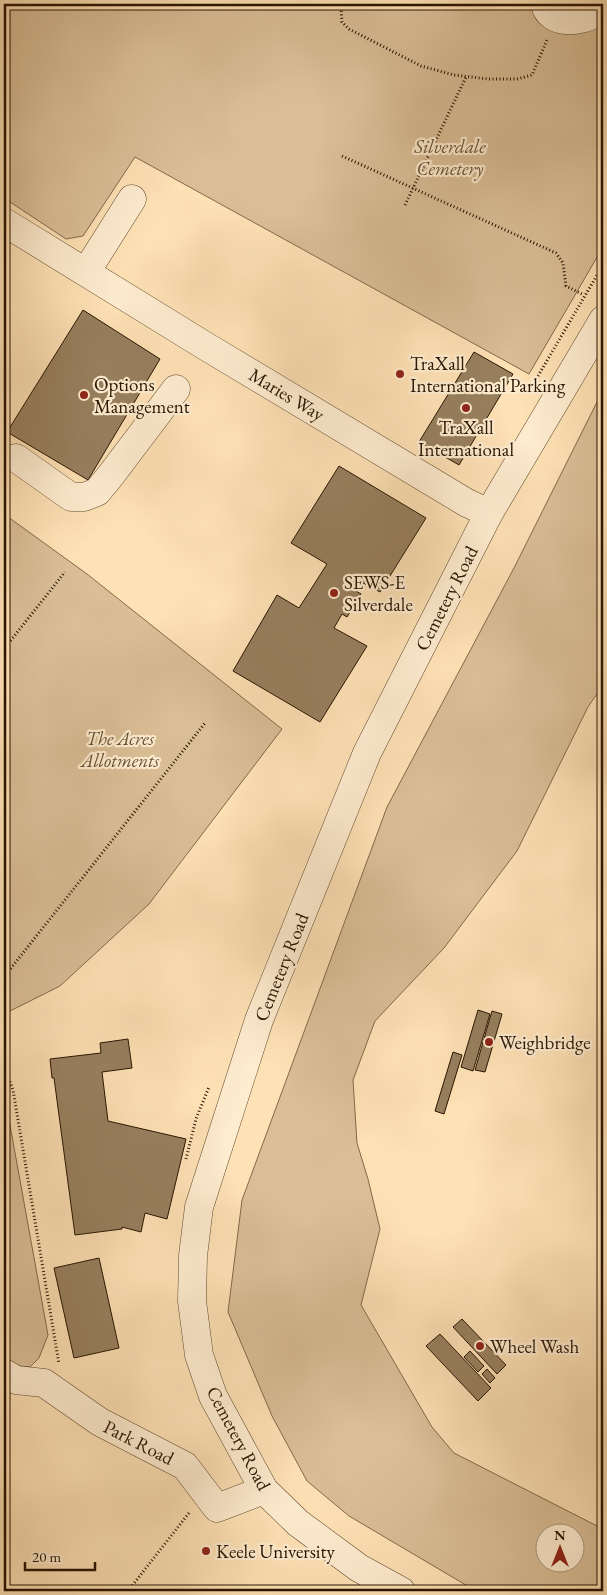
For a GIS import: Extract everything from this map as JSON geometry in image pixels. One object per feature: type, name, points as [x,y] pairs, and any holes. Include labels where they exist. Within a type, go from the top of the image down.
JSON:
[{"type":"street","points":[[550,11],[569,20],[586,17],[597,12],[603,4]]},
{"type":"street","points":[[86,272],[132,199]]},
{"type":"street","name":"Maries Way","points":[[4,222],[215,352],[467,503],[489,514]]},
{"type":"street","name":"Cemetery Road","points":[[401,1591],[359,1568],[298,1523],[264,1490],[213,1396],[199,1355],[192,1302],[193,1256],[200,1207],[259,1020],[367,753],[489,514],[603,320]]},
{"type":"street","points":[[16,458],[71,497],[84,497],[97,492],[176,389]]},
{"type":"street","name":"Park Road","points":[[4,1373],[16,1380],[44,1383],[100,1422],[186,1466],[217,1508],[264,1490]]},
{"type":"path","points":[[342,4],[342,22],[349,29],[421,66],[454,76],[488,79],[517,79],[532,75],[550,11]]},
{"type":"path","points":[[405,205],[466,77]]},
{"type":"path","points":[[342,156],[556,253],[564,264],[566,286],[584,295]]},
{"type":"path","points":[[536,378],[603,264]]},
{"type":"path","points":[[4,649],[65,572]]},
{"type":"path","points":[[4,977],[205,723]]},
{"type":"path","points":[[4,1065],[13,1090],[60,1364]]},
{"type":"path","points":[[184,1163],[196,1119],[210,1083]]},
{"type":"path","points":[[128,1591],[205,1492]]},
{"type":"green space","name":"Silverdale Cemetery","points":[[4,4],[603,4],[603,247],[529,374],[135,157],[83,236],[66,239],[4,198]]},
{"type":"green space","points":[[603,390],[603,685],[588,707],[517,851],[444,948],[375,1021],[353,1080],[357,1143],[380,1229],[361,1305],[432,1427],[454,1453],[603,1529],[603,1591],[476,1591],[349,1516],[307,1481],[272,1416],[228,1312],[242,1200],[387,807],[514,568]]},
{"type":"green space","name":"The Acres Allotments","points":[[4,514],[87,574],[282,729],[149,904],[60,986],[4,1014]]},
{"type":"green space","points":[[4,1092],[48,1335],[39,1358],[30,1367],[9,1365],[4,1362]]},
{"type":"building","name":"Options Management","points":[[83,310],[160,359],[88,480],[7,432]]},
{"type":"building","name":"TraXall International","points":[[474,352],[513,374],[459,465],[419,442]]},
{"type":"building","name":"SEWS-E Silverdale","points":[[339,466],[426,518],[380,592],[361,582],[356,591],[361,594],[347,617],[342,614],[334,628],[367,646],[320,722],[233,671],[277,595],[299,608],[327,564],[291,543]]},
{"type":"building","points":[[478,1010],[490,1014],[473,1071],[461,1067]]},
{"type":"building","name":"Weighbridge","points":[[492,1011],[502,1014],[485,1072],[475,1070]]},
{"type":"building","points":[[128,1039],[132,1068],[102,1072],[108,1121],[186,1139],[167,1219],[145,1213],[141,1232],[122,1227],[122,1229],[75,1235],[50,1059],[101,1053],[100,1043]]},
{"type":"building","name":"Weighbridge","points":[[453,1052],[462,1055],[444,1114],[435,1111]]},
{"type":"building","points":[[99,1258],[119,1348],[74,1358],[54,1268]]},
{"type":"building","name":"Wheel Wash","points":[[462,1319],[506,1365],[497,1374],[453,1327]]},
{"type":"building","points":[[440,1334],[491,1388],[478,1401],[426,1346]]},
{"type":"building","points":[[470,1351],[484,1366],[478,1372],[464,1357]]},
{"type":"building","points":[[487,1369],[495,1378],[490,1383],[482,1374]]},
{"type":"place","name":"TraXall International Parking","points":[[400,374]]},
{"type":"place","name":"Options Management","points":[[84,395]]},
{"type":"place","name":"TraXall International","points":[[466,408]]},
{"type":"place","name":"SEWS-E Silverdale","points":[[334,593]]},
{"type":"place","name":"Weighbridge","points":[[489,1042]]},
{"type":"place","name":"Wheel Wash","points":[[480,1346]]},
{"type":"place","name":"Keele University","points":[[206,1551]]}]
